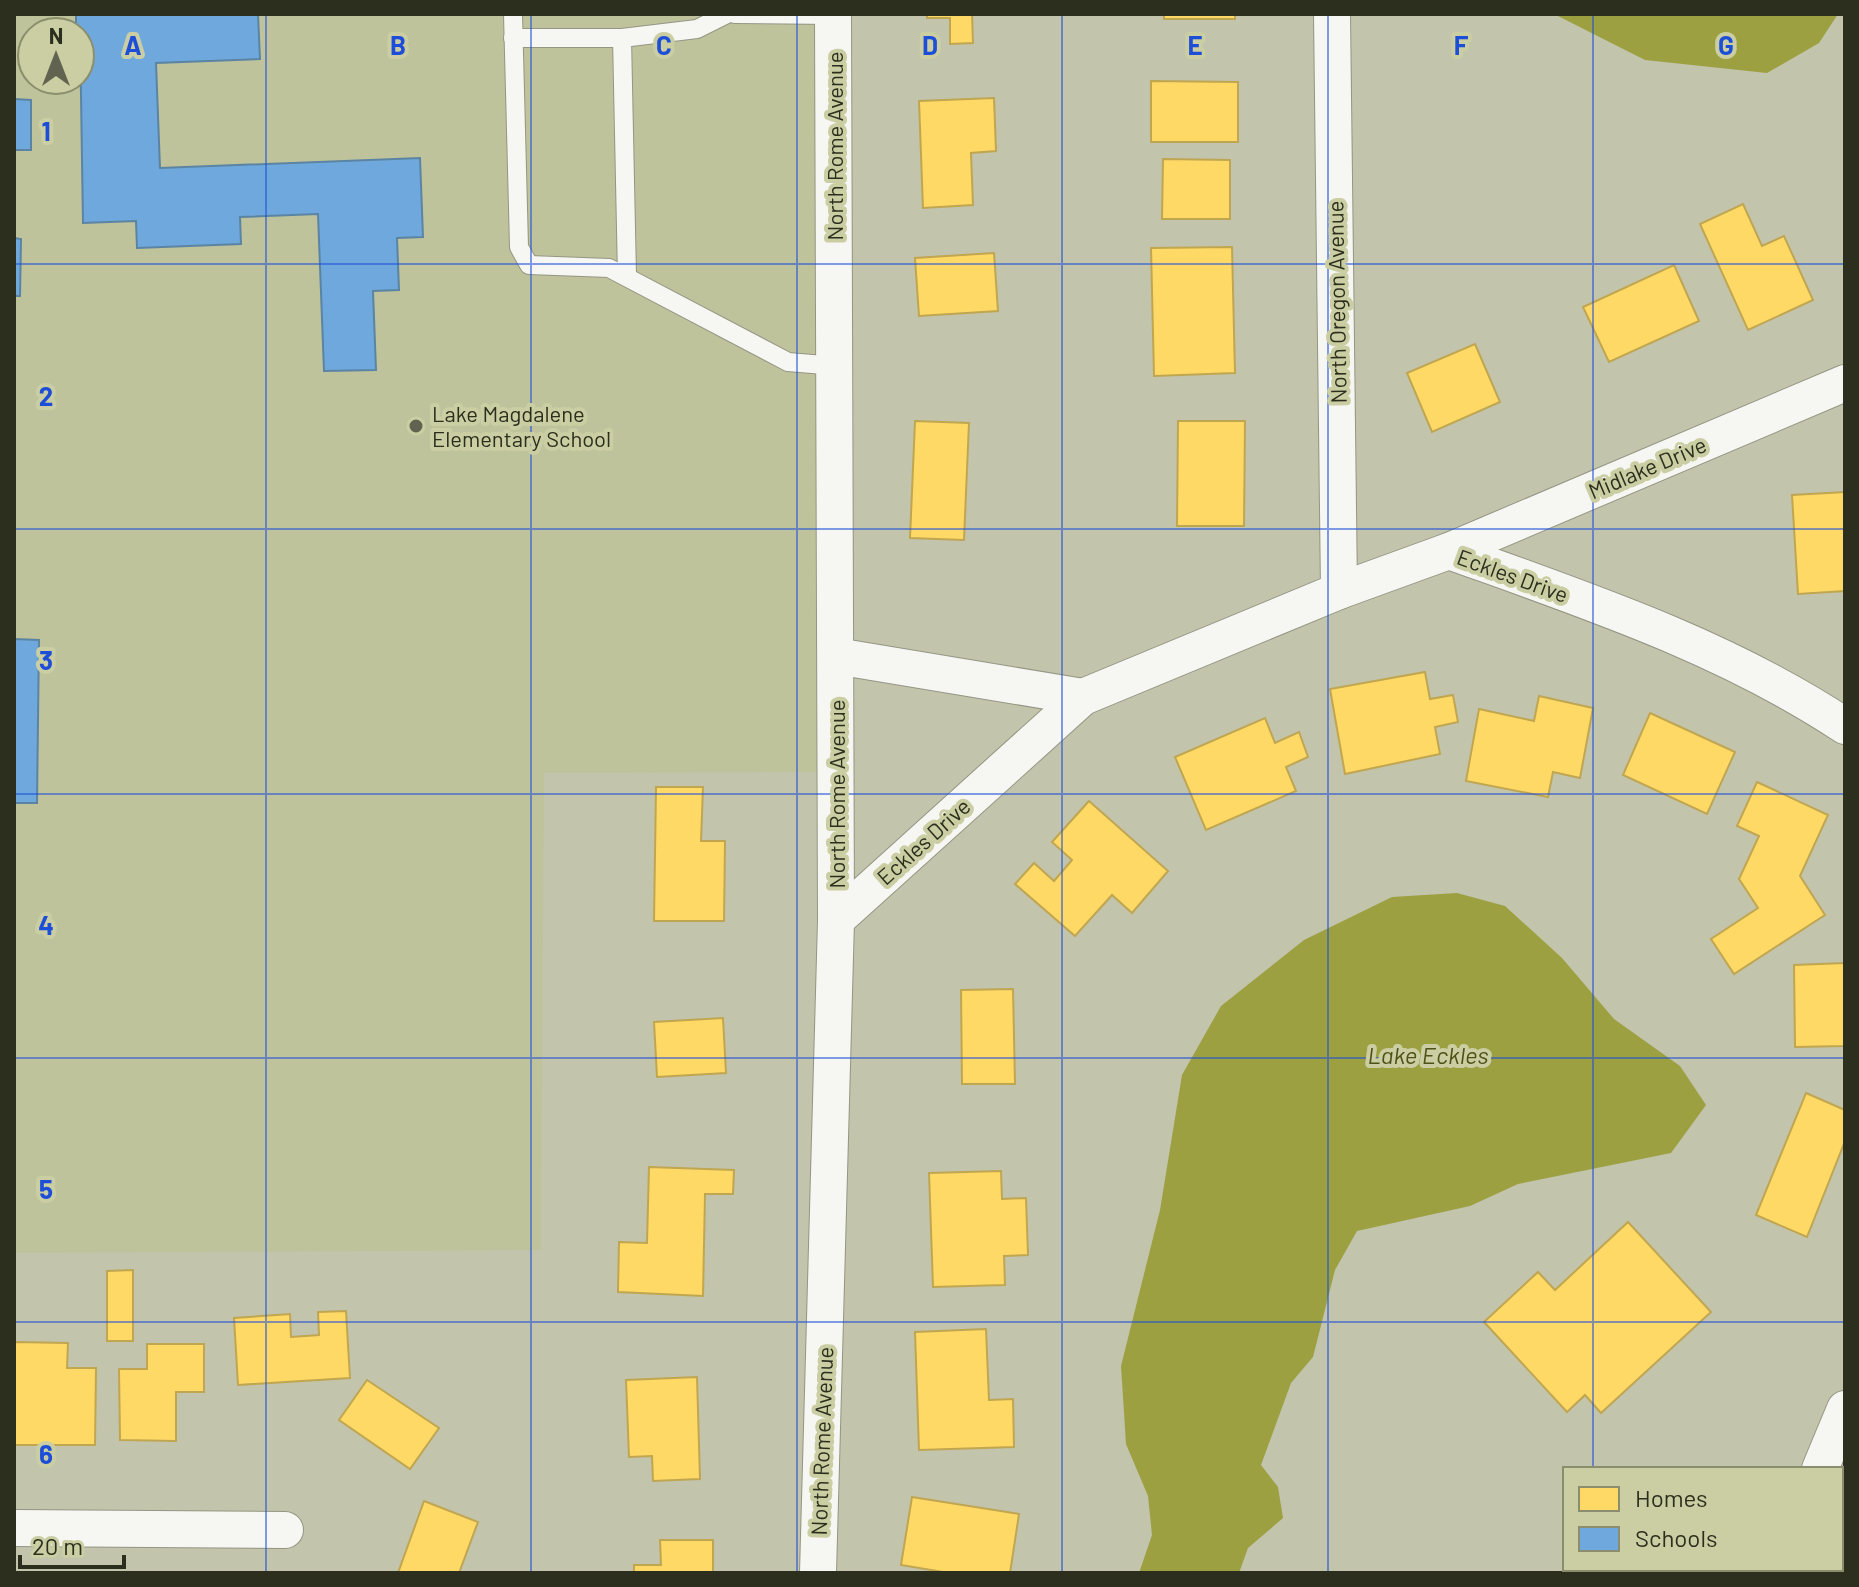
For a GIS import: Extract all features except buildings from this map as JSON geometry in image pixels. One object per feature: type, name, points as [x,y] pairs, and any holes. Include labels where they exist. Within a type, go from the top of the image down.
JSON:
[{"type":"street","name":"North Rome Avenue","points":[[818,1573],[836,920],[833,14]]},
{"type":"street","name":"North Oregon Avenue","points":[[1332,14],[1339,591]]},
{"type":"street","name":"Midlake Drive","points":[[1449,551],[1845,383]]},
{"type":"street","name":"Eckles Drive","points":[[836,920],[1083,697],[1339,591],[1449,551],[1674,636],[1793,692],[1845,726]]},
{"type":"street","points":[[836,656],[1083,697]]},
{"type":"street","points":[[1821,1467],[1845,1409]]},
{"type":"street","points":[[14,1528],[285,1530]]},
{"type":"lane","points":[[513,14],[519,247],[529,265],[609,268],[788,362],[836,366]]},
{"type":"lane","points":[[513,38],[622,38],[697,29],[727,14]]},
{"type":"lane","points":[[734,14],[833,14]]},
{"type":"lane","points":[[622,38],[627,276]]},
{"type":"shaded area","name":"Lake Magdalene Elementary School","points":[[14,14],[814,14],[820,772],[544,773],[541,1250],[14,1253]]},
{"type":"water","points":[[1554,14],[1838,14],[1819,43],[1767,73],[1645,60]]},
{"type":"water","name":"Lake Eckles","points":[[1457,893],[1505,906],[1562,958],[1614,1019],[1680,1066],[1706,1105],[1671,1153],[1518,1184],[1470,1206],[1357,1231],[1335,1270],[1313,1357],[1291,1383],[1261,1465],[1278,1487],[1283,1518],[1248,1548],[1239,1573],[1139,1573],[1152,1535],[1148,1496],[1126,1444],[1121,1366],[1160,1210],[1182,1075],[1221,1006],[1304,940],[1392,897]]},
{"type":"place","name":"Lake Magdalene Elementary School","points":[[416,426]]}]
